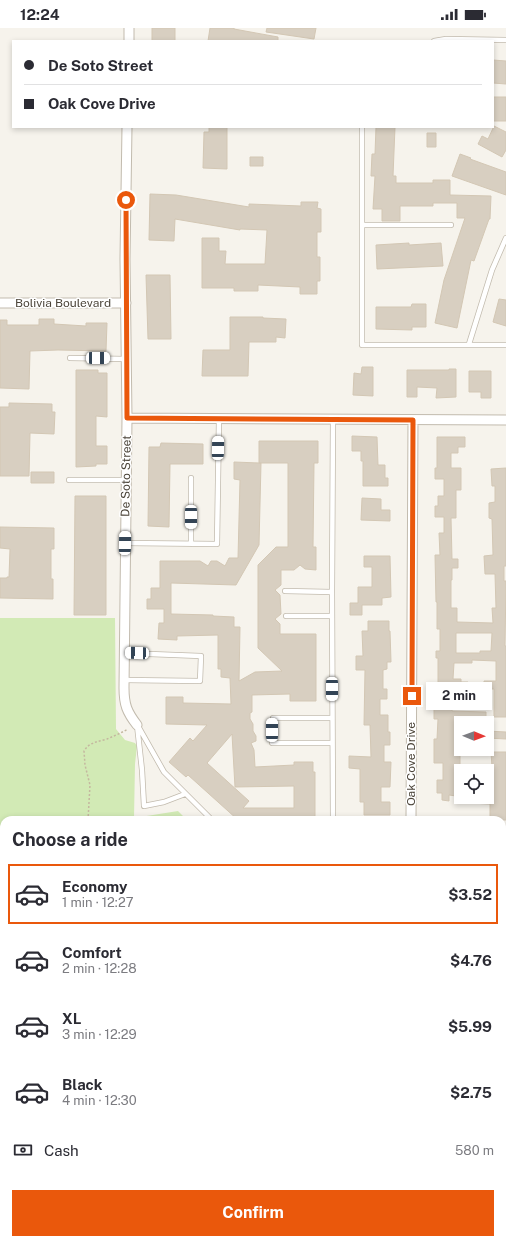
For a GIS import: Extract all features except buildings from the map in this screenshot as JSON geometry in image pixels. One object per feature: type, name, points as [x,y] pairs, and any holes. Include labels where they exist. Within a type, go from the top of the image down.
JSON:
[{"type":"street","points":[[129,28],[129,40]]},
{"type":"street","name":"De Soto Street","points":[[127,128],[127,418],[124,700],[128,713],[138,725]]},
{"type":"street","name":"Bolivia Boulevard","points":[[0,303],[126,303]]},
{"type":"street","points":[[127,418],[506,420]]},
{"type":"street","name":"Oak Cove Drive","points":[[411,816],[413,420]]},
{"type":"lane","points":[[440,40],[506,40]]},
{"type":"lane","points":[[362,128],[362,345],[506,345]]},
{"type":"lane","points":[[362,225],[451,225]]},
{"type":"lane","points":[[469,344],[492,270],[506,238]]},
{"type":"lane","points":[[70,358],[126,359]]},
{"type":"lane","points":[[125,543],[217,544],[218,419]]},
{"type":"lane","points":[[333,419],[333,816]]},
{"type":"lane","points":[[191,478],[191,544]]},
{"type":"lane","points":[[69,480],[126,480]]},
{"type":"lane","points":[[285,591],[332,592]]},
{"type":"lane","points":[[286,616],[332,616]]},
{"type":"lane","points":[[124,653],[201,656],[200,681],[124,680]]},
{"type":"lane","points":[[332,718],[273,718],[272,742],[332,743]]},
{"type":"lane","points":[[138,725],[164,772],[208,816]]},
{"type":"lane","points":[[138,725],[144,806],[164,802],[185,794]]},
{"type":"path","points":[[88,816],[90,785],[84,756],[86,748],[97,741],[106,740],[138,725]]},
{"type":"green space","points":[[0,618],[115,618],[116,729],[125,740],[135,743],[137,746],[135,764],[134,816],[0,816]]},
{"type":"green space","points":[[178,811],[183,816],[147,816]]},
{"type":"route","points":[[126,200],[127,418],[413,420],[412,696]]}]
